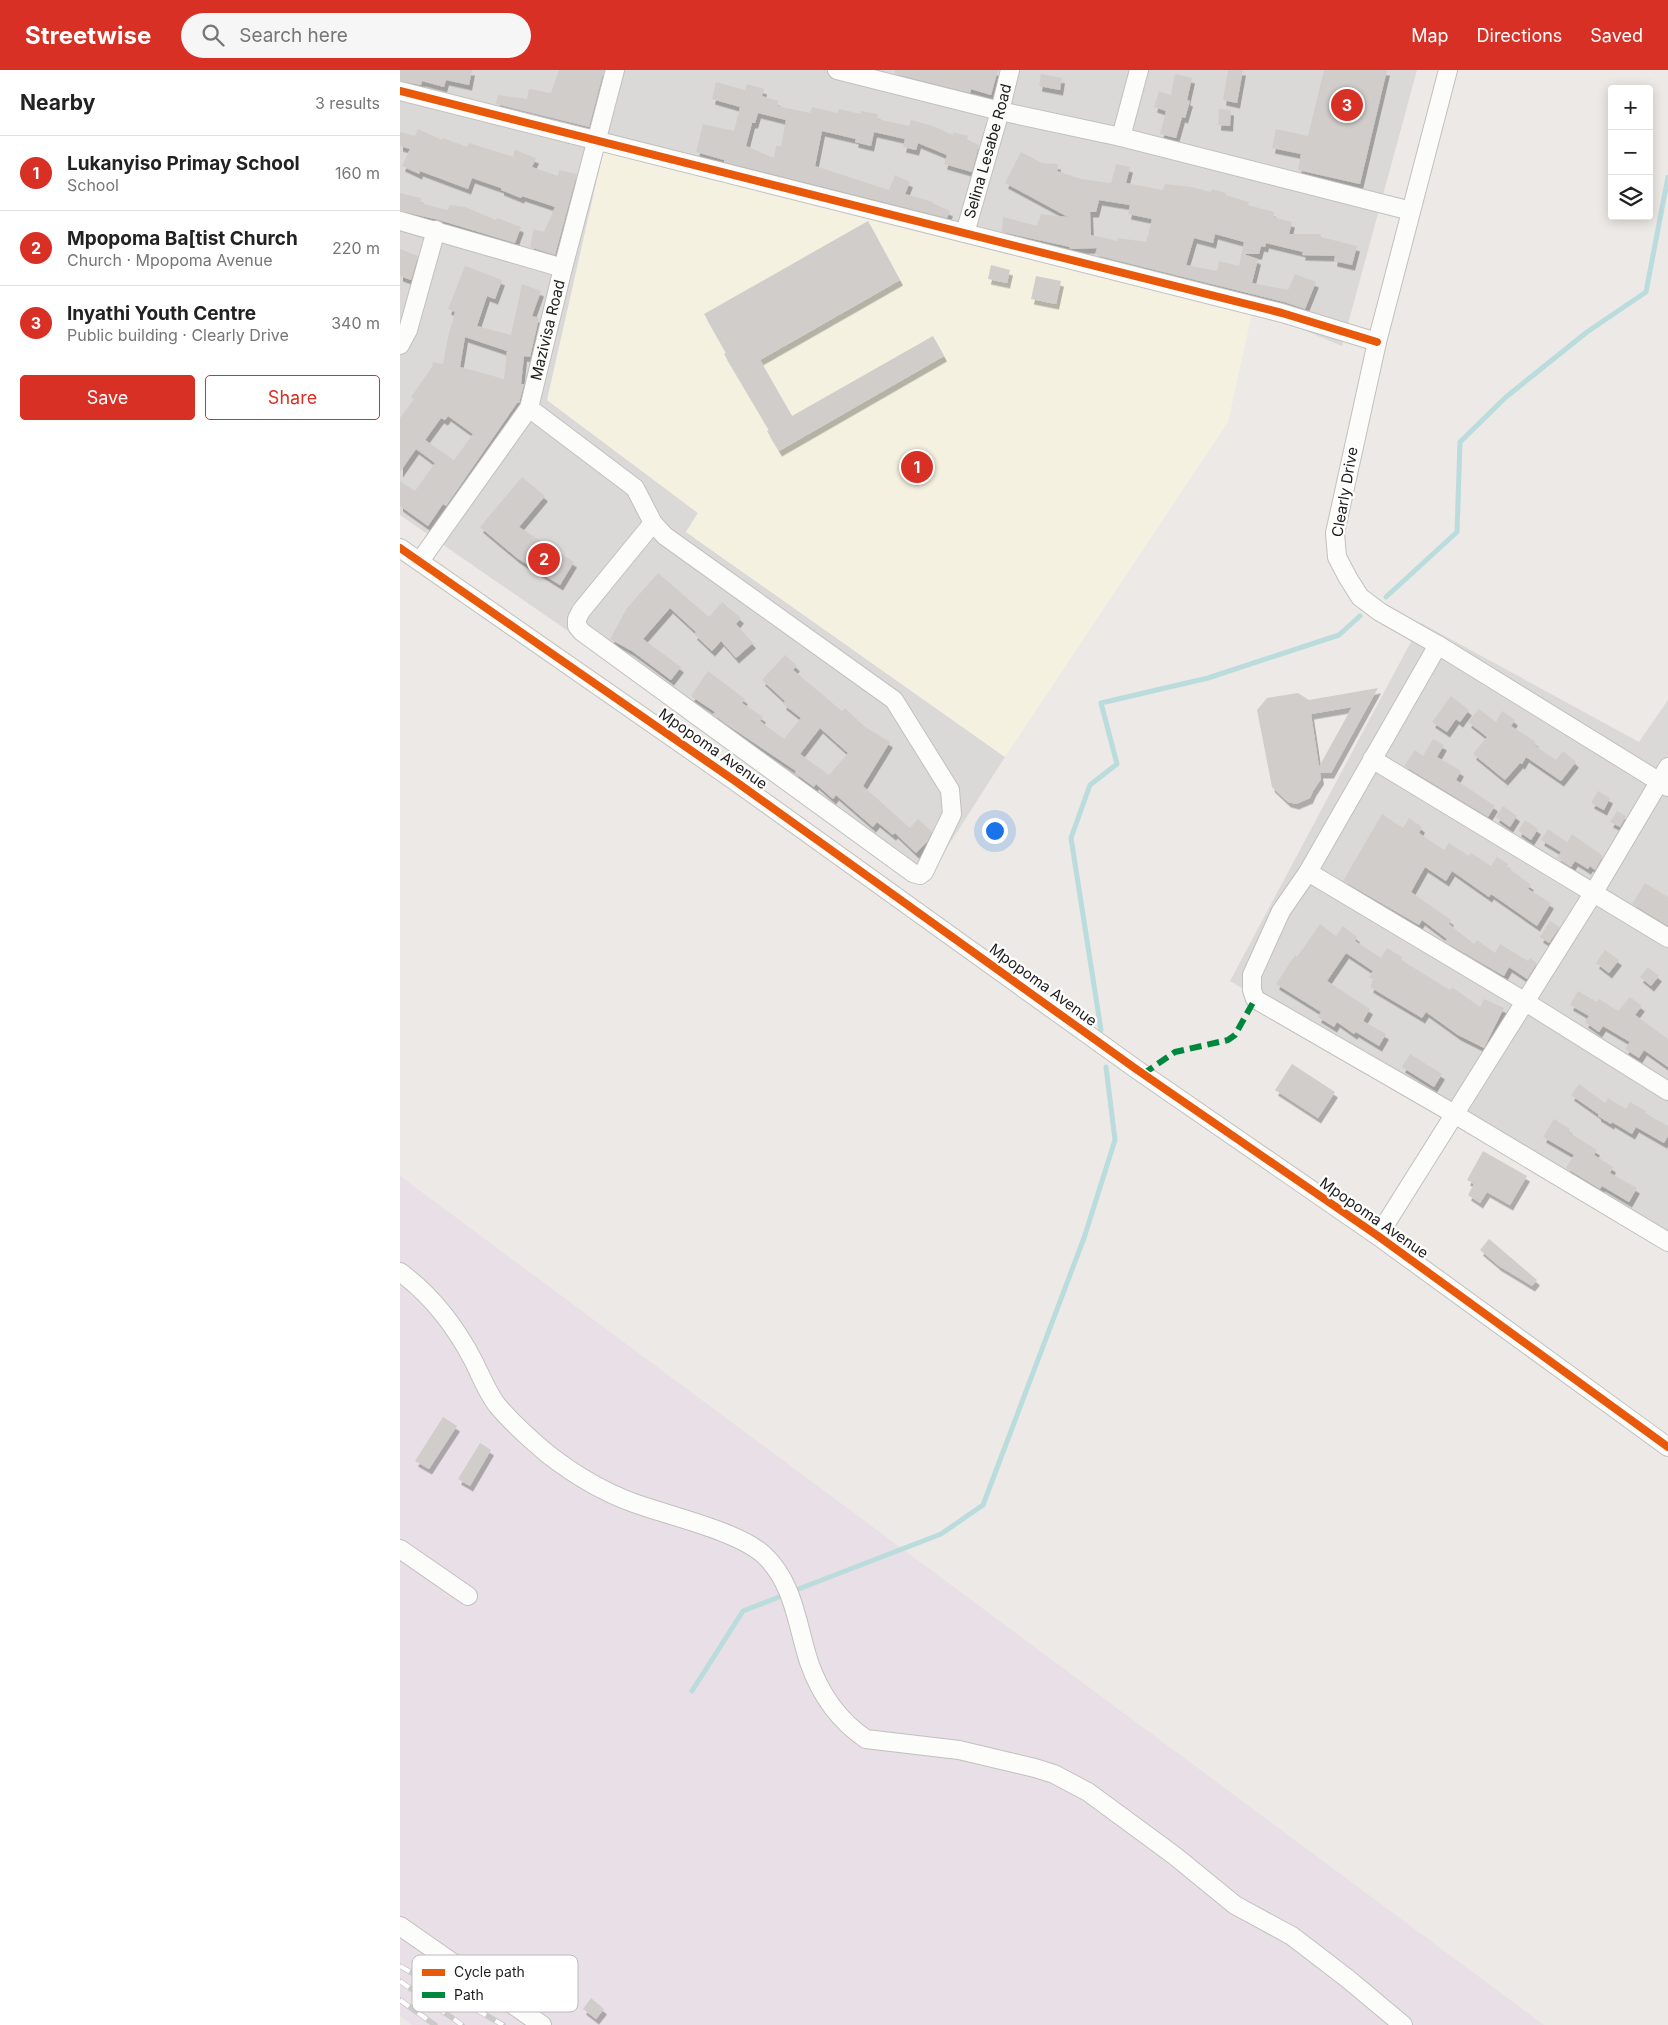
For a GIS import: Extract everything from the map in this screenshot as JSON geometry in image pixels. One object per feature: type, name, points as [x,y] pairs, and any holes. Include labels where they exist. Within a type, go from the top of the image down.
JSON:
[{"type":"street","name":"Mazivisa Road","points":[[420,561],[529,408],[563,268],[615,70]]},
{"type":"street","points":[[838,70],[1000,111],[1121,137],[1411,211]]},
{"type":"street","name":"Selina Lesabe Road","points":[[964,233],[1000,111],[1010,70]]},
{"type":"street","points":[[1121,137],[1139,70]]},
{"type":"street","name":"Clearly Drive","points":[[1448,70],[1377,342],[1335,532],[1337,557],[1360,597],[1380,612],[1438,644],[1665,778]]},
{"type":"street","points":[[400,91],[1282,313],[1377,342]]},
{"type":"street","points":[[400,221],[563,268]]},
{"type":"street","points":[[400,345],[408,330],[436,230]]},
{"type":"street","points":[[529,408],[635,488],[653,522],[664,536],[898,704],[950,790],[952,802],[952,814],[924,872],[920,875],[913,873],[582,632],[577,626],[577,620],[581,611],[653,522]]},
{"type":"street","name":"Mpopoma Avenue","points":[[400,548],[735,781],[1136,1069],[1378,1236],[1668,1447]]},
{"type":"street","points":[[1438,644],[1308,872],[1282,911],[1252,975],[1252,990],[1255,999],[1456,1115],[1668,1242]]},
{"type":"street","points":[[1372,759],[1668,938]]},
{"type":"street","points":[[1378,1236],[1456,1115],[1524,1001],[1665,778]]},
{"type":"street","points":[[1308,872],[1524,1001],[1668,1091]]},
{"type":"street","points":[[400,1272],[422,1290],[449,1321],[498,1406],[551,1456],[586,1482],[606,1492],[731,1536],[764,1555],[779,1573],[790,1594],[809,1661],[820,1690],[842,1720],[853,1731],[866,1740],[959,1750],[1035,1768],[1063,1779],[1088,1792],[1175,1856],[1235,1905],[1292,1936],[1402,2025]]},
{"type":"street","points":[[400,1549],[468,1596]]},
{"type":"street","points":[[400,1926],[442,1955]]},
{"type":"street","points":[[523,2012],[542,2025]]},
{"type":"shaded area","points":[[400,70],[1417,70],[1342,346],[1253,309],[547,400],[698,513],[686,532],[1005,757],[927,879],[400,515]]},
{"type":"shaded area","points":[[604,148],[1253,309],[1228,422],[1005,757],[686,532],[698,513],[547,400]]},
{"type":"shaded area","points":[[1421,623],[1639,742],[1668,700],[1668,1243],[1230,981]]},
{"type":"shaded area","points":[[400,1176],[1544,2025],[412,2025],[400,2016]]},
{"type":"building","points":[[400,70],[472,70],[469,85],[446,80],[444,87],[422,81],[421,85],[400,81]]},
{"type":"building","points":[[559,70],[604,70],[589,127],[496,104],[498,95],[527,99],[529,89],[551,93]]},
{"type":"building","points":[[895,70],[998,70],[991,95],[971,89],[970,93],[895,74]]},
{"type":"building","points":[[1228,70],[1243,70],[1237,103],[1223,100]]},
{"type":"building","points":[[1324,70],[1387,70],[1360,184],[1298,170],[1301,154],[1272,148],[1276,129],[1308,136]]},
{"type":"building","points":[[1041,74],[1062,78],[1060,90],[1039,86]]},
{"type":"building","points":[[1175,74],[1192,78],[1187,100],[1190,101],[1185,118],[1182,117],[1176,138],[1160,134],[1166,111],[1154,107],[1159,91],[1171,95]]},
{"type":"building","points":[[716,82],[745,90],[747,84],[764,89],[762,96],[778,101],[777,106],[810,113],[812,107],[838,113],[839,109],[861,114],[861,111],[878,114],[877,119],[909,126],[911,120],[933,126],[953,135],[953,132],[968,136],[967,140],[979,145],[972,172],[944,164],[947,155],[918,143],[916,150],[903,147],[905,139],[874,132],[871,146],[855,142],[856,139],[822,131],[815,166],[889,190],[895,175],[910,182],[905,194],[933,202],[950,211],[947,218],[724,162],[724,160],[696,152],[703,124],[734,131],[740,107],[712,99]],"holes":[[[758,113],[786,120],[781,146],[776,146],[774,158],[746,146],[752,123],[755,123]]]},
{"type":"building","points":[[1219,109],[1231,110],[1230,126],[1218,125]]},
{"type":"building","points":[[418,129],[442,140],[443,138],[467,147],[469,143],[513,157],[515,150],[536,158],[532,167],[558,176],[559,170],[577,174],[555,255],[530,247],[534,229],[544,232],[555,207],[522,196],[521,198],[501,190],[501,188],[472,178],[468,189],[420,171],[419,174],[402,166],[410,149],[400,146],[400,132],[415,136]]},
{"type":"building","points":[[1021,152],[1042,163],[1058,164],[1057,171],[1081,179],[1111,183],[1116,164],[1130,167],[1126,183],[1163,190],[1165,184],[1211,192],[1212,189],[1249,202],[1248,205],[1274,212],[1273,217],[1292,222],[1289,234],[1321,234],[1321,237],[1357,246],[1352,265],[1334,261],[1335,256],[1302,255],[1303,252],[1266,243],[1265,247],[1261,246],[1259,254],[1243,254],[1258,259],[1252,283],[1288,290],[1295,274],[1316,282],[1305,309],[1284,302],[1095,255],[1097,248],[1073,249],[1002,232],[1003,217],[1037,226],[1041,214],[1068,217],[1005,183]],"holes":[[[1099,200],[1130,205],[1128,214],[1152,219],[1146,242],[1118,238],[1118,241],[1091,235],[1090,212],[1096,212]],[[1215,234],[1244,242],[1239,266],[1219,261],[1217,271],[1186,265],[1194,238],[1213,243]]]},
{"type":"building","points":[[400,193],[421,198],[420,203],[447,210],[450,205],[465,207],[496,220],[497,218],[521,227],[515,243],[439,220],[400,211]]},
{"type":"building","points":[[868,221],[900,280],[760,360],[792,416],[933,336],[944,356],[779,451],[767,431],[769,430],[724,354],[726,353],[704,314]]},
{"type":"building","points":[[400,249],[418,256],[411,280],[400,276]]},
{"type":"building","points":[[991,265],[1010,270],[1007,283],[988,279]]},
{"type":"building","points":[[465,266],[502,280],[495,299],[487,296],[477,326],[511,335],[522,284],[541,291],[532,316],[539,318],[530,357],[524,356],[521,384],[524,384],[519,403],[517,403],[446,506],[443,504],[428,526],[400,506],[400,481],[415,491],[435,463],[416,449],[400,472],[400,418],[414,399],[411,397],[432,367],[433,362],[443,364],[455,312],[448,309]],"holes":[[[465,337],[507,351],[504,379],[460,367]],[[448,416],[473,434],[454,460],[425,440],[441,418],[445,420]]]},
{"type":"building","points":[[1036,276],[1061,281],[1056,304],[1031,299]]},
{"type":"building","points":[[522,477],[545,496],[519,527],[574,562],[560,585],[517,558],[480,527]]},
{"type":"building","points":[[658,573],[709,617],[722,602],[741,618],[736,624],[753,643],[736,658],[721,641],[712,651],[694,634],[696,632],[670,608],[643,639],[681,667],[671,680],[632,651],[610,639],[627,608]]},
{"type":"building","points":[[785,655],[797,666],[793,670],[842,711],[845,708],[865,727],[890,742],[863,786],[910,828],[918,819],[932,832],[927,842],[916,853],[895,833],[893,835],[877,822],[873,827],[836,795],[833,799],[816,784],[814,787],[795,773],[796,771],[726,724],[713,714],[715,712],[691,696],[708,671],[745,699],[742,703],[763,717],[760,721],[784,739],[801,718],[783,704],[785,701],[762,680]],"holes":[[[820,728],[848,753],[829,775],[800,754]]]},
{"type":"building","points":[[1378,688],[1331,773],[1320,773],[1321,779],[1310,798],[1296,804],[1288,802],[1272,787],[1257,710],[1267,698],[1298,693],[1309,700]],"holes":[[[1352,707],[1319,767],[1311,714]]]},
{"type":"building","points":[[1451,696],[1469,710],[1460,722],[1456,719],[1447,732],[1432,722]]},
{"type":"building","points":[[1479,709],[1496,722],[1502,711],[1515,720],[1511,726],[1536,742],[1534,745],[1556,760],[1563,751],[1576,762],[1561,781],[1526,757],[1522,764],[1520,763],[1505,780],[1473,754],[1487,737],[1468,722]]},
{"type":"building","points":[[1433,739],[1444,745],[1437,757],[1461,771],[1456,780],[1495,806],[1488,817],[1404,766],[1415,750],[1423,756]]},
{"type":"building","points":[[1598,791],[1610,798],[1604,810],[1591,803]]},
{"type":"building","points":[[1503,806],[1517,816],[1510,827],[1496,817]]},
{"type":"building","points":[[1617,811],[1626,816],[1620,827],[1610,822]]},
{"type":"building","points":[[1382,814],[1403,828],[1409,818],[1422,827],[1419,833],[1444,850],[1449,843],[1469,856],[1471,853],[1491,866],[1497,857],[1508,864],[1507,867],[1531,885],[1528,889],[1551,903],[1537,926],[1491,894],[1489,897],[1452,871],[1446,881],[1425,867],[1411,892],[1451,920],[1449,924],[1474,944],[1477,940],[1495,953],[1500,944],[1528,961],[1530,958],[1537,963],[1527,979],[1509,967],[1504,976],[1445,942],[1447,939],[1422,920],[1419,925],[1343,881]]},
{"type":"building","points":[[1525,820],[1538,829],[1531,840],[1518,831]]},
{"type":"building","points":[[1548,829],[1567,842],[1572,834],[1603,856],[1595,870],[1590,866],[1588,869],[1575,861],[1571,867],[1557,858],[1561,852],[1541,840]]},
{"type":"building","points":[[1645,883],[1668,897],[1668,926],[1632,904]]},
{"type":"building","points":[[1550,921],[1560,927],[1549,943],[1540,937]]},
{"type":"building","points":[[1320,924],[1336,936],[1343,926],[1357,937],[1355,941],[1381,958],[1387,948],[1402,957],[1401,960],[1450,990],[1452,987],[1480,1007],[1484,999],[1504,1008],[1484,1048],[1458,1035],[1426,1012],[1422,1018],[1370,987],[1374,980],[1369,977],[1373,971],[1346,953],[1327,981],[1370,1009],[1363,1021],[1386,1034],[1379,1046],[1356,1032],[1354,1034],[1337,1022],[1334,1027],[1318,1017],[1321,1012],[1276,984],[1295,955],[1297,957]]},
{"type":"building","points":[[1605,950],[1619,960],[1609,973],[1596,963]]},
{"type":"building","points":[[1648,967],[1659,976],[1651,986],[1640,977]]},
{"type":"building","points":[[1578,991],[1597,1002],[1599,999],[1618,1011],[1630,997],[1642,1006],[1635,1015],[1668,1039],[1668,1067],[1644,1050],[1639,1058],[1625,1049],[1630,1042],[1603,1026],[1599,1032],[1585,1022],[1589,1016],[1570,1005]]},
{"type":"building","points":[[1410,1054],[1442,1074],[1434,1087],[1402,1067]]},
{"type":"building","points":[[1292,1064],[1335,1092],[1318,1118],[1275,1090]]},
{"type":"building","points":[[1579,1084],[1605,1103],[1608,1098],[1626,1109],[1630,1102],[1668,1126],[1668,1136],[1664,1143],[1636,1127],[1632,1134],[1598,1116],[1598,1114],[1571,1095]]},
{"type":"building","points":[[1554,1119],[1570,1129],[1568,1132],[1597,1150],[1594,1155],[1613,1167],[1610,1173],[1637,1188],[1629,1202],[1602,1186],[1600,1189],[1566,1168],[1574,1155],[1543,1137]]},
{"type":"building","points":[[1483,1151],[1527,1176],[1510,1205],[1487,1192],[1480,1203],[1468,1195],[1474,1184],[1467,1180]]},
{"type":"building","points":[[1489,1239],[1537,1280],[1532,1286],[1499,1266],[1480,1250]]},
{"type":"building","points":[[443,1417],[457,1426],[429,1469],[415,1461]]},
{"type":"building","points":[[480,1443],[491,1450],[470,1486],[458,1479]]},
{"type":"building","points":[[591,1998],[604,2009],[596,2019],[583,2009]]},
{"type":"waterway","points":[[1386,597],[1457,532],[1460,442],[1506,397],[1587,332],[1646,292],[1668,177]]},
{"type":"waterway","points":[[1101,1030],[1071,838],[1090,785],[1117,764],[1101,703],[1208,678],[1339,635],[1360,616]]},
{"type":"waterway","points":[[796,1590],[941,1534],[983,1505],[1084,1238],[1115,1140],[1106,1067]]},
{"type":"waterway","points":[[692,1691],[743,1611],[784,1595]]},
{"type":"railway","points":[[400,1966],[412,1973]]},
{"type":"railway","points":[[400,1981],[412,1990]]},
{"type":"railway","points":[[400,2000],[412,2009]]},
{"type":"railway","points":[[417,2012],[435,2025]]},
{"type":"railway","points":[[444,2012],[462,2025]]},
{"type":"railway","points":[[480,2012],[503,2025]]},
{"type":"marked path","points":[[1143,1074],[1175,1052],[1228,1040],[1235,1035],[1255,999]]},
{"type":"cycle path","points":[[400,91],[1282,313],[1377,342]]},
{"type":"cycle path","points":[[400,548],[735,781],[1136,1069],[1378,1236],[1668,1447]]},
{"type":"place","name":"Inyathi Youth Centre","points":[[1347,105]]},
{"type":"place","name":"Lukanyiso Primay School","points":[[917,467]]},
{"type":"place","name":"Mpopoma Ba[tist Church","points":[[544,559]]}]
